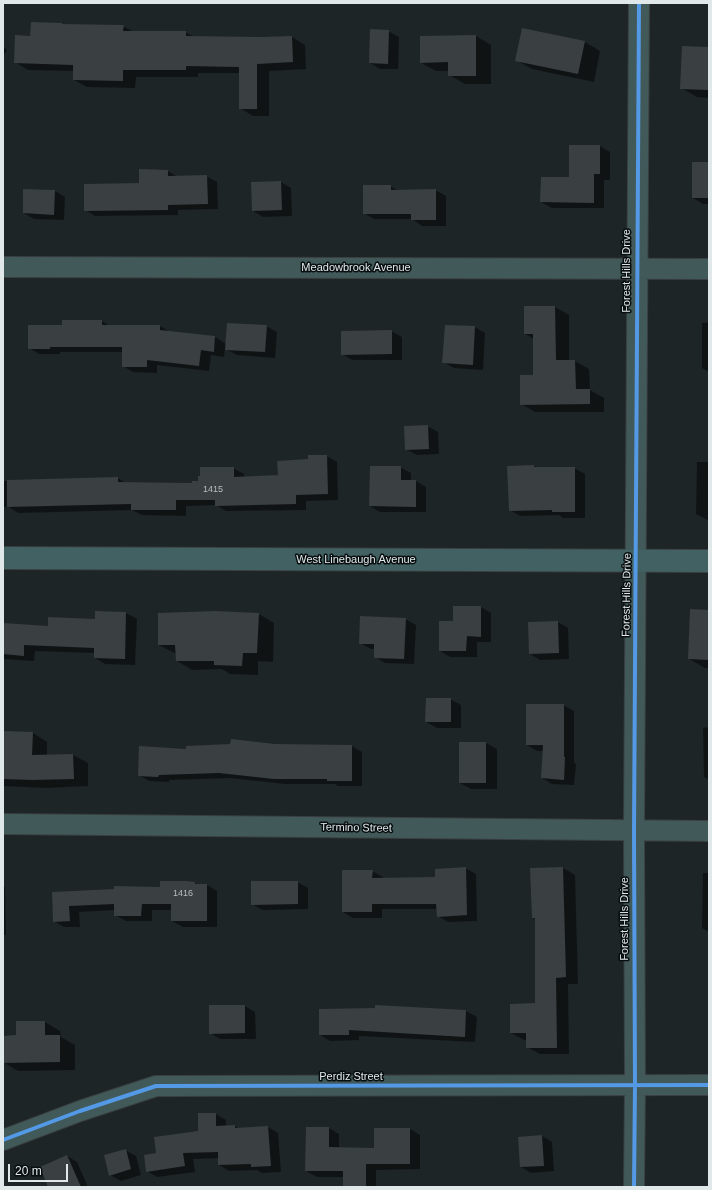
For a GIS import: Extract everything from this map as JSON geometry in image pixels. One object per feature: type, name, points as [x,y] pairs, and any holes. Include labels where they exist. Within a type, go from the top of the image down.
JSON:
[{"type":"street","name":"Forest Hills Drive","points":[[634,1187],[636,269],[639,3]]},
{"type":"street","name":"Meadowbrook Avenue","points":[[3,267],[709,269]]},
{"type":"street","name":"West Linebaugh Avenue","points":[[3,558],[709,562]]},
{"type":"street","name":"Termino Street","points":[[3,824],[709,832]]},
{"type":"street","name":"Perdiz Street","points":[[3,1140],[80,1111],[156,1086],[709,1085]]},
{"type":"building","points":[[31,22],[124,25],[123,31],[186,31],[186,36],[292,36],[293,62],[257,64],[257,109],[239,109],[239,67],[186,66],[186,70],[123,70],[123,81],[73,80],[73,65],[14,63],[15,35],[30,36]]},
{"type":"building","points":[[522,28],[585,41],[578,74],[515,61]]},
{"type":"building","points":[[370,29],[389,30],[388,64],[369,63]]},
{"type":"building","points":[[476,35],[476,76],[448,76],[448,62],[420,63],[420,36]]},
{"type":"building","points":[[682,46],[709,47],[709,90],[680,89]]},
{"type":"building","points":[[569,145],[600,145],[600,174],[594,174],[594,203],[540,202],[541,177],[569,177]]},
{"type":"building","points":[[692,162],[709,162],[709,198],[692,198]]},
{"type":"building","points":[[139,169],[168,170],[168,176],[207,175],[208,204],[168,205],[168,210],[84,211],[84,184],[139,183]]},
{"type":"building","points":[[281,181],[282,210],[252,211],[251,182]]},
{"type":"building","points":[[363,185],[391,185],[391,190],[436,189],[436,220],[411,220],[411,214],[363,214]]},
{"type":"building","points":[[23,189],[55,190],[54,215],[23,213]]},
{"type":"building","points":[[524,306],[555,306],[556,360],[575,360],[576,389],[590,389],[590,404],[520,405],[520,375],[533,375],[533,334],[524,334]]},
{"type":"building","points":[[62,320],[102,320],[102,325],[160,325],[160,330],[215,336],[214,352],[201,350],[199,366],[147,360],[147,367],[122,367],[122,347],[50,347],[50,349],[28,349],[28,325],[62,325]]},
{"type":"building","points":[[227,323],[267,325],[265,352],[225,350]]},
{"type":"building","points":[[445,325],[475,326],[473,365],[442,363]]},
{"type":"building","points":[[392,330],[392,354],[341,355],[341,331]]},
{"type":"building","points":[[428,425],[429,449],[405,450],[404,426]]},
{"type":"building","points":[[308,455],[327,455],[328,494],[296,495],[296,504],[215,506],[215,500],[176,500],[176,510],[131,510],[131,504],[7,507],[7,480],[118,477],[118,482],[192,483],[192,481],[198,481],[198,476],[200,476],[200,467],[234,467],[234,477],[278,475],[277,461],[308,459]]},
{"type":"building","points":[[534,465],[534,467],[575,467],[575,512],[552,512],[552,510],[509,511],[507,466]]},
{"type":"building","points":[[370,466],[401,466],[401,480],[416,480],[416,507],[369,506]]},
{"type":"building","points":[[453,606],[481,606],[481,637],[467,636],[466,651],[439,651],[439,621],[453,621]]},
{"type":"building","points":[[690,609],[709,610],[709,660],[688,659]]},
{"type":"building","points":[[95,611],[126,612],[125,659],[94,658],[94,648],[24,645],[24,656],[3,654],[3,623],[48,626],[48,617],[95,619]]},
{"type":"building","points":[[215,611],[259,613],[257,653],[243,653],[242,666],[214,665],[214,661],[176,661],[175,645],[158,645],[158,613]]},
{"type":"building","points":[[360,616],[406,618],[404,659],[374,658],[374,644],[359,644]]},
{"type":"building","points":[[558,621],[559,653],[529,654],[528,622]]},
{"type":"building","points":[[426,698],[451,698],[451,722],[425,722]]},
{"type":"building","points":[[526,704],[564,704],[564,780],[541,778],[543,745],[526,745]]},
{"type":"building","points":[[3,731],[33,732],[32,755],[73,754],[74,779],[3,779]]},
{"type":"building","points":[[231,739],[275,744],[352,745],[352,781],[327,781],[327,779],[274,779],[219,773],[159,775],[158,777],[138,776],[139,746],[186,749],[186,746],[230,744]]},
{"type":"building","points":[[459,742],[486,742],[486,783],[459,783]]},
{"type":"building","points":[[466,867],[467,915],[437,917],[436,904],[372,904],[372,912],[342,912],[342,870],[373,870],[372,878],[435,877],[435,869]]},
{"type":"building","points":[[563,867],[566,977],[556,978],[557,1048],[526,1048],[526,1033],[510,1033],[510,1004],[535,1003],[535,918],[532,918],[530,868]]},
{"type":"building","points":[[160,881],[187,881],[195,882],[195,884],[207,884],[207,921],[171,921],[171,904],[142,904],[141,916],[114,916],[114,904],[69,906],[70,921],[53,922],[52,892],[114,889],[114,886],[160,887]]},
{"type":"building","points":[[251,881],[298,881],[298,904],[251,905]]},
{"type":"building","points":[[209,1005],[245,1005],[245,1033],[209,1034]]},
{"type":"building","points":[[375,1005],[466,1010],[465,1037],[349,1030],[349,1035],[319,1035],[319,1009],[375,1008]]},
{"type":"building","points":[[16,1021],[45,1021],[45,1035],[60,1035],[60,1062],[3,1063],[3,1036],[16,1035]]},
{"type":"building","points":[[198,1113],[216,1113],[216,1126],[235,1125],[235,1128],[268,1126],[271,1166],[251,1167],[251,1164],[218,1165],[218,1152],[183,1153],[185,1166],[146,1172],[144,1155],[156,1153],[154,1137],[198,1131]]},
{"type":"building","points":[[306,1127],[329,1127],[329,1147],[374,1148],[374,1128],[410,1128],[410,1164],[366,1164],[366,1187],[343,1187],[343,1171],[305,1171]]},
{"type":"building","points":[[542,1135],[544,1166],[520,1167],[518,1137]]},
{"type":"building","points":[[126,1149],[131,1169],[109,1176],[104,1155]]},
{"type":"building","points":[[67,1155],[81,1187],[48,1187],[40,1167]]},
{"type":"cycle path","points":[[634,1187],[634,831],[639,3]]},
{"type":"cycle path","points":[[3,1140],[80,1111],[156,1086],[709,1085]]}]
